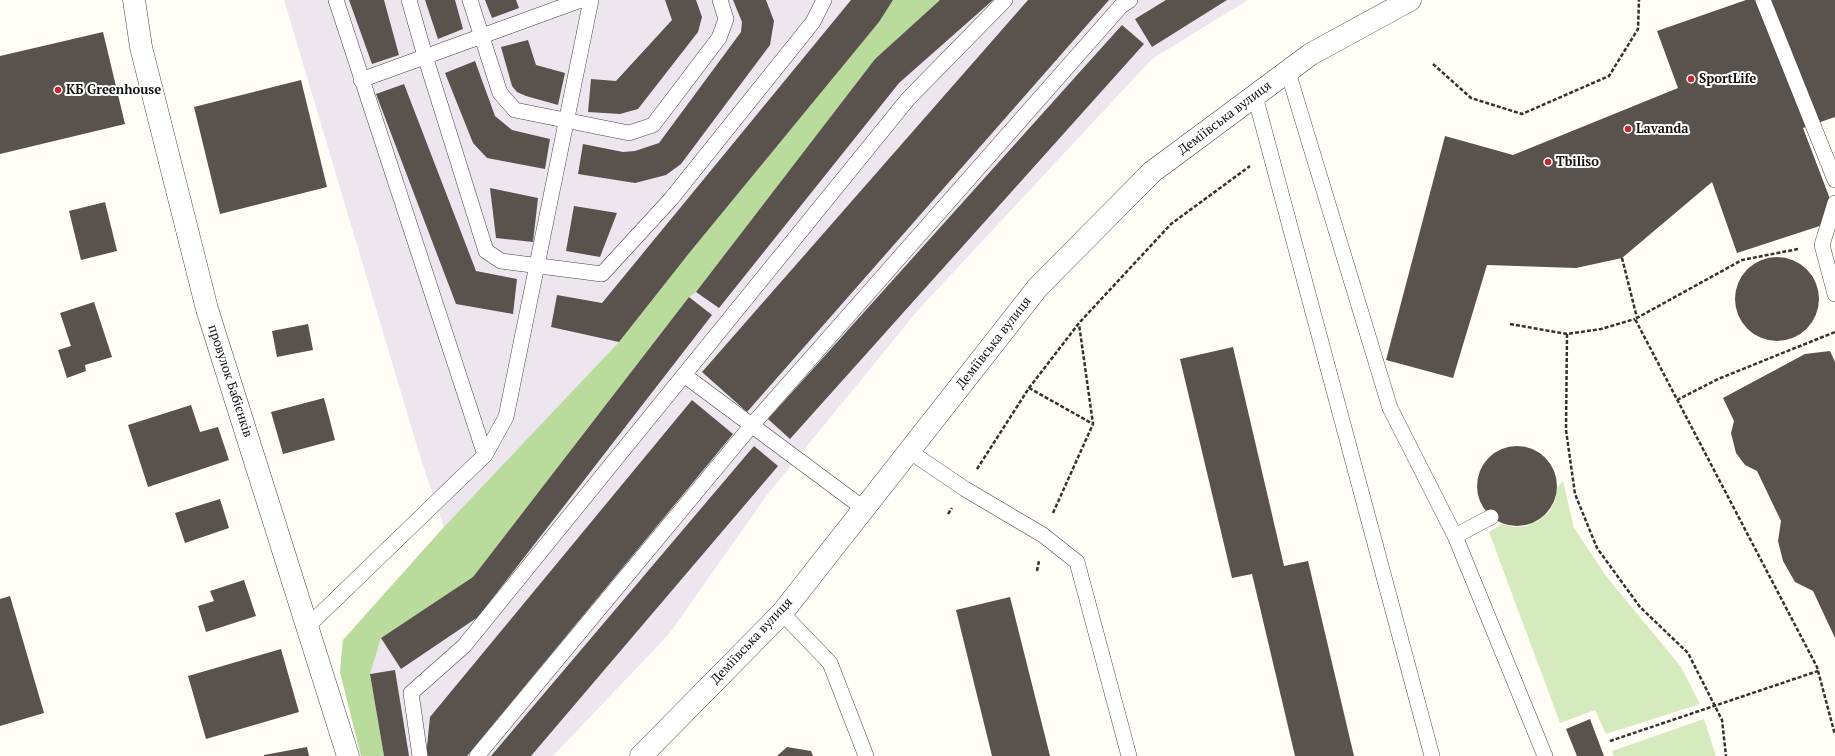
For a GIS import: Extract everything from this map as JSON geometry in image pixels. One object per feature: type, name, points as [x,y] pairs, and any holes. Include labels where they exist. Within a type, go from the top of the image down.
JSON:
[{"type":"street","name":"провулок Бабієнків","points":[[134,0],[141,47],[207,309],[348,756]]},
{"type":"street","name":"Деміївська вулиця","points":[[641,756],[782,613],[1038,287],[1152,172],[1311,54],[1410,0]]},
{"type":"lane","points":[[336,0],[361,80],[486,454]]},
{"type":"lane","points":[[409,0],[486,250],[501,261],[538,267],[602,274],[671,199],[813,22],[824,0]]},
{"type":"lane","points":[[470,0],[483,36],[500,93],[515,110],[628,133],[653,125],[719,38],[726,19],[720,0]]},
{"type":"lane","points":[[361,80],[581,0]]},
{"type":"lane","points":[[308,626],[486,454],[506,417],[538,267],[591,0]]},
{"type":"lane","points":[[420,756],[411,693],[464,646],[908,99],[1005,0]]},
{"type":"lane","points":[[477,756],[752,425],[1110,18],[1121,6],[1130,0]]},
{"type":"lane","points":[[1763,0],[1835,180]]},
{"type":"lane","points":[[1288,72],[1390,408],[1455,536],[1546,756]]},
{"type":"lane","points":[[1255,96],[1432,756]]},
{"type":"lane","points":[[1835,203],[1822,245],[1835,294]]},
{"type":"lane","points":[[684,375],[863,508]]},
{"type":"lane","points":[[909,451],[965,489],[1043,535],[1077,562],[1129,756]]},
{"type":"lane","points":[[1455,536],[1491,517]]},
{"type":"lane","points":[[782,613],[830,663],[866,756]]},
{"type":"path","points":[[1433,64],[1471,98],[1522,114],[1609,76],[1638,29],[1639,0]]},
{"type":"path","points":[[948,514],[1029,388],[1079,323],[1171,224],[1269,151]]},
{"type":"path","points":[[1510,324],[1567,334],[1601,329],[1636,318],[1742,260],[1822,245]]},
{"type":"path","points":[[1622,258],[1636,318],[1818,671],[1835,735]]},
{"type":"path","points":[[1037,571],[1043,535],[1093,424],[1079,323]]},
{"type":"path","points":[[1677,400],[1718,379],[1835,332]]},
{"type":"path","points":[[1567,334],[1566,430],[1575,494],[1597,548],[1640,607],[1688,653],[1722,720],[1726,756]]},
{"type":"path","points":[[1029,388],[1093,424]]},
{"type":"path","points":[[1610,741],[1818,671]]},
{"type":"shaded area","points":[[284,0],[1248,0],[1152,59],[919,309],[767,495],[669,634],[553,756],[361,756],[340,672],[343,640],[444,527],[422,463]]},
{"type":"green space","points":[[893,0],[940,0],[875,59],[696,292],[689,297],[473,577],[381,638],[370,674],[384,756],[361,756],[340,672],[343,640],[444,527],[619,342],[690,252],[879,22]]},
{"type":"green space","points":[[1563,481],[1574,528],[1606,576],[1681,667],[1700,704],[1606,734],[1595,710],[1560,723],[1489,532],[1502,524],[1514,527],[1527,526],[1539,520],[1549,512],[1555,501],[1557,488]]},
{"type":"green space","points":[[1704,719],[1716,756],[1614,756],[1612,751]]},
{"type":"building","points":[[349,0],[384,0],[399,55],[372,64]]},
{"type":"building","points":[[425,0],[455,0],[463,29],[438,39]]},
{"type":"building","points":[[485,0],[516,0],[519,8],[492,18]]},
{"type":"building","points":[[665,0],[696,0],[702,17],[698,32],[638,109],[620,114],[588,112],[591,79],[616,81],[672,20]]},
{"type":"building","points":[[733,0],[766,0],[774,21],[770,45],[681,164],[666,175],[635,183],[578,174],[583,144],[623,152],[635,151],[659,143],[741,32],[742,22]]},
{"type":"building","points":[[851,0],[893,0],[879,22],[690,252],[619,342],[551,327],[557,295],[602,303]]},
{"type":"building","points":[[940,0],[993,0],[899,83],[719,308],[696,292],[875,59]]},
{"type":"building","points":[[1028,0],[1109,0],[747,412],[702,372]]},
{"type":"building","points":[[1166,0],[1227,0],[1152,47],[1135,19]]},
{"type":"building","points":[[1746,0],[1835,0],[1835,117],[1803,128],[1835,212],[1835,221],[1737,253],[1712,182],[1622,258],[1576,268],[1487,265],[1453,378],[1386,360],[1445,136],[1513,155],[1678,88],[1657,31]]},
{"type":"building","points":[[1122,25],[1144,44],[790,439],[768,419]]},
{"type":"building","name":"КБ Greenhouse","points":[[103,32],[125,124],[0,154],[0,56]]},
{"type":"building","points":[[528,40],[536,65],[565,73],[558,105],[526,96],[517,92],[512,86],[501,47]]},
{"type":"building","points":[[475,61],[495,116],[512,130],[550,139],[545,169],[487,158],[473,143],[445,73]]},
{"type":"building","points":[[301,80],[327,187],[220,214],[194,107]]},
{"type":"building","points":[[404,84],[476,271],[517,279],[513,314],[456,304],[376,94]]},
{"type":"building","points":[[490,188],[538,198],[533,242],[496,238]]},
{"type":"building","points":[[105,202],[117,251],[81,260],[69,211]]},
{"type":"building","points":[[574,206],[617,213],[600,257],[566,251]]},
{"type":"building","points":[[1777,257],[1793,260],[1807,269],[1816,283],[1819,299],[1816,315],[1807,329],[1793,338],[1777,341],[1761,338],[1747,329],[1738,315],[1735,299],[1738,283],[1747,269],[1761,260]]},
{"type":"building","points":[[689,297],[712,315],[478,617],[401,669],[381,638],[473,577]]},
{"type":"building","points":[[94,302],[112,357],[85,365],[86,371],[67,378],[58,350],[71,346],[60,313]]},
{"type":"building","points":[[308,324],[313,350],[277,357],[272,331]]},
{"type":"building","points":[[1233,347],[1284,566],[1308,561],[1354,756],[1295,756],[1252,574],[1232,578],[1180,359]]},
{"type":"building","points":[[1830,351],[1835,362],[1835,638],[1813,591],[1795,582],[1783,561],[1778,541],[1781,521],[1757,471],[1745,465],[1736,453],[1731,433],[1734,421],[1723,398],[1805,354]]},
{"type":"building","points":[[324,398],[335,440],[283,454],[271,412]]},
{"type":"building","points":[[692,400],[733,434],[467,756],[426,756],[430,717]]},
{"type":"building","points":[[191,405],[200,432],[218,427],[229,460],[148,487],[128,425]]},
{"type":"building","points":[[754,446],[778,466],[531,756],[491,756]]},
{"type":"building","points":[[1517,446],[1532,449],[1545,458],[1554,471],[1557,486],[1554,501],[1545,514],[1532,523],[1517,526],[1502,523],[1489,514],[1480,501],[1477,486],[1480,471],[1489,458],[1502,449]]},
{"type":"building","points":[[220,499],[229,528],[185,543],[175,513]]},
{"type":"building","points":[[244,580],[256,616],[206,632],[198,606],[214,601],[210,591]]},
{"type":"building","points":[[10,596],[44,713],[0,726],[0,599]]},
{"type":"building","points":[[1010,597],[1050,756],[992,756],[956,610]]},
{"type":"building","points":[[281,649],[299,712],[206,739],[188,676]]},
{"type":"building","points":[[395,670],[409,756],[384,756],[370,674]]},
{"type":"building","points":[[1590,719],[1604,756],[1577,756],[1566,729]]},
{"type":"building","points":[[307,747],[309,756],[264,756],[264,755]]},
{"type":"building","points":[[787,747],[811,751],[813,756],[777,756]]},
{"type":"place","name":"SportLife","points":[[1691,79]]},
{"type":"place","name":"КБ Greenhouse","points":[[58,90]]},
{"type":"place","name":"Lavanda","points":[[1628,129]]},
{"type":"place","name":"Tbiliso","points":[[1548,162]]}]
